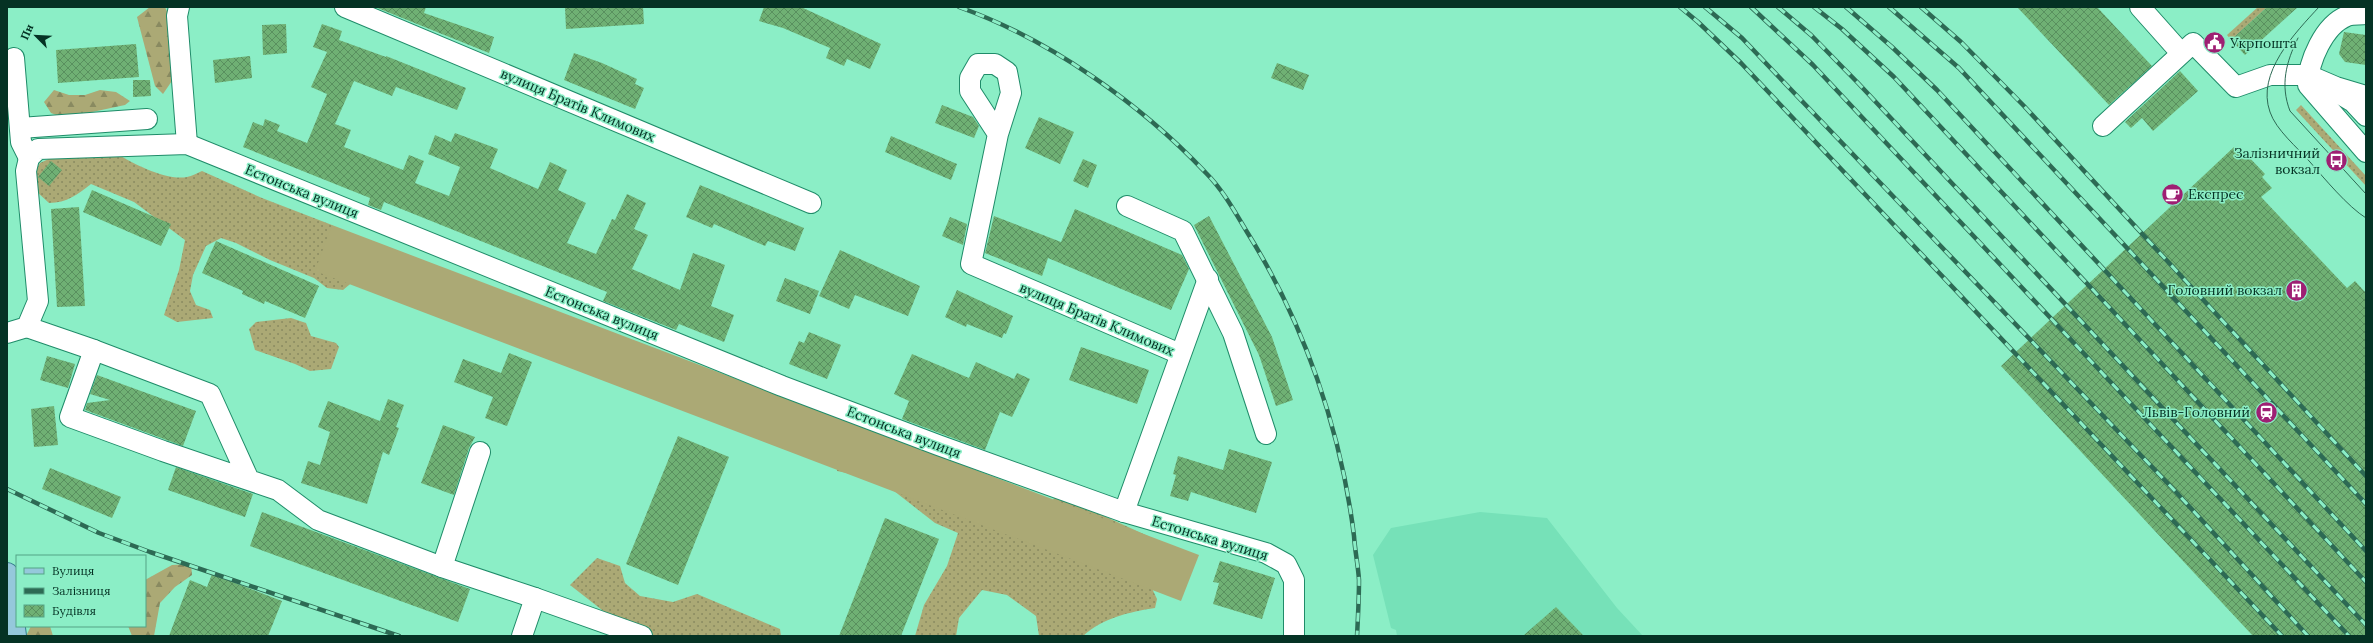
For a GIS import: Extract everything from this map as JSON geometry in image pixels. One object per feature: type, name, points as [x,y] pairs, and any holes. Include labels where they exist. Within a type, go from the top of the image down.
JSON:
[{"type":"main road","points":[[7,577],[15,636]]},
{"type":"street","points":[[179,7],[177,16],[187,144]]},
{"type":"street","name":"вулиця Братів Климових","points":[[345,7],[811,203]]},
{"type":"street","points":[[2140,7],[2181,53]]},
{"type":"street","points":[[2366,14],[2347,16],[2336,24],[2313,55],[2308,74],[2308,85],[2319,100],[2366,152]]},
{"type":"street","points":[[2102,126],[2193,43],[2236,87],[2270,75],[2308,74],[2336,88],[2366,96]]},
{"type":"street","points":[[14,58],[22,142],[29,158],[26,171],[38,302],[27,327]]},
{"type":"street","points":[[2308,74],[2353,102],[2366,116]]},
{"type":"street","points":[[20,128],[147,119]]},
{"type":"street","name":"вулиця Братів Климових","points":[[998,134],[971,264],[1180,354],[1124,512]]},
{"type":"street","name":"Естонська вулиця","points":[[29,158],[38,149],[187,144],[782,386],[938,445],[1124,512],[1266,553],[1286,564],[1294,580],[1294,636]]},
{"type":"street","points":[[1127,206],[1182,231],[1208,279],[1233,332],[1266,434]]},
{"type":"street","points":[[1180,354],[1208,279]]},
{"type":"street","points":[[7,333],[27,327],[94,350],[210,394],[249,480]]},
{"type":"street","points":[[94,350],[70,417],[278,490],[318,520],[442,567],[536,598],[642,636]]},
{"type":"street","points":[[442,567],[480,452]]},
{"type":"street","points":[[522,636],[536,598]]},
{"type":"shaded area","points":[[1480,512],[1547,518],[1617,608],[1643,636],[1397,636],[1396,630],[1391,628],[1373,555],[1391,528]]},
{"type":"green space","points":[[150,7],[165,7],[174,27],[176,75],[163,94],[155,86],[137,17]]},
{"type":"green space","points":[[2258,7],[2267,7],[2231,40],[2227,35]]},
{"type":"green space","points":[[54,90],[69,95],[85,95],[100,90],[116,92],[130,101],[125,105],[64,118],[51,113],[44,102]]},
{"type":"green space","points":[[2301,105],[2366,176],[2366,186],[2296,110]]},
{"type":"green space","points":[[117,154],[151,171],[179,178],[187,177],[202,171],[262,198],[332,225],[355,280],[343,290],[327,288],[314,278],[270,260],[236,243],[221,238],[206,246],[193,275],[190,291],[196,305],[210,310],[213,318],[177,322],[164,315],[179,270],[185,240],[134,202],[91,184],[67,200],[55,203],[49,203],[37,192],[32,177],[40,163],[55,156]]},
{"type":"green space","points":[[332,225],[1199,555],[1181,601],[315,271]]},
{"type":"green space","points":[[291,318],[306,323],[311,336],[336,343],[339,347],[331,369],[310,371],[255,350],[249,329],[256,322]]},
{"type":"green space","points":[[836,453],[1031,543],[1054,498],[1071,501],[1148,536],[1145,574],[1157,599],[1155,608],[1108,620],[1083,636],[1039,636],[1036,616],[1007,595],[982,590],[959,618],[956,636],[915,636],[924,605],[947,566],[958,533],[935,523],[880,480],[837,471]]},
{"type":"green space","points":[[597,558],[620,566],[625,583],[640,596],[673,602],[697,594],[780,629],[781,636],[655,636],[611,617],[570,585]]},
{"type":"green space","points":[[191,564],[192,575],[175,587],[160,603],[154,636],[132,636],[128,627],[146,627],[146,579],[172,565]]},
{"type":"green space","points":[[30,627],[50,627],[53,636],[26,636]]},
{"type":"building","points":[[375,7],[426,7],[424,13],[494,37],[489,53]]},
{"type":"building","points":[[565,7],[643,7],[644,24],[566,29]]},
{"type":"building","points":[[764,7],[801,7],[881,44],[870,69],[847,59],[844,66],[826,58],[830,48],[783,28],[759,21]]},
{"type":"building","points":[[2017,7],[2097,7],[2152,66],[2109,105]]},
{"type":"building","points":[[2267,7],[2298,7],[2245,55],[2231,40]]},
{"type":"building","points":[[286,24],[287,53],[263,55],[262,25]]},
{"type":"building","points":[[322,24],[342,31],[339,40],[386,56],[466,88],[457,110],[396,87],[392,96],[354,81],[335,124],[351,130],[344,147],[403,170],[409,155],[424,161],[415,183],[449,196],[460,167],[428,154],[435,135],[451,142],[455,133],[498,149],[490,168],[538,189],[550,162],[567,170],[558,190],[586,203],[567,243],[596,254],[612,219],[615,220],[627,194],[646,203],[634,229],[648,235],[632,269],[680,290],[693,253],[725,265],[711,306],[734,315],[724,342],[679,324],[676,330],[603,301],[607,292],[384,202],[381,210],[368,205],[370,198],[243,147],[253,122],[263,126],[265,119],[280,125],[277,131],[307,143],[327,94],[311,87],[327,52],[313,47]]},
{"type":"building","points":[[2344,32],[2366,35],[2366,65],[2345,62],[2339,54]]},
{"type":"building","points":[[136,44],[139,77],[58,83],[56,50]]},
{"type":"building","points":[[574,53],[602,63],[637,79],[635,84],[644,88],[635,109],[564,80]]},
{"type":"building","points":[[250,56],[252,78],[215,83],[213,60]]},
{"type":"building","points":[[1277,63],[1309,75],[1303,90],[1271,78]]},
{"type":"building","points":[[2180,71],[2198,91],[2153,131],[2142,118],[2131,128],[2125,122]]},
{"type":"building","points":[[133,80],[150,80],[151,96],[133,97]]},
{"type":"building","points":[[942,105],[973,117],[979,126],[974,138],[935,123]]},
{"type":"building","points":[[1039,117],[1074,132],[1060,164],[1025,148]]},
{"type":"building","points":[[891,136],[957,164],[951,180],[885,152]]},
{"type":"building","points":[[2234,147],[2244,158],[2247,155],[2265,174],[2262,177],[2272,188],[2261,197],[2347,288],[2355,281],[2366,293],[2366,636],[2253,636],[2001,366]]},
{"type":"building","points":[[1083,159],[1097,165],[1088,188],[1073,181]]},
{"type":"building","points":[[51,161],[62,170],[49,186],[38,177]]},
{"type":"building","points":[[700,185],[804,228],[795,251],[768,241],[765,246],[714,224],[712,228],[686,217]]},
{"type":"building","points":[[92,190],[171,224],[161,246],[83,212]]},
{"type":"building","points":[[79,207],[85,306],[57,307],[51,209]]},
{"type":"building","points":[[1075,209],[1182,255],[1189,269],[1171,310],[1048,258],[1042,276],[985,253],[994,216],[1061,242]]},
{"type":"building","points":[[1209,216],[1272,337],[1293,400],[1276,406],[1259,355],[1194,225]]},
{"type":"building","points":[[950,217],[967,224],[963,245],[942,236]]},
{"type":"building","points":[[216,241],[319,286],[305,318],[265,301],[264,304],[242,294],[243,291],[202,273]]},
{"type":"building","points":[[840,250],[920,286],[908,316],[855,295],[849,309],[819,296]]},
{"type":"building","points":[[785,278],[819,291],[810,314],[776,301]]},
{"type":"building","points":[[957,290],[1013,316],[1006,334],[1004,333],[1002,338],[967,324],[966,327],[945,317]]},
{"type":"building","points":[[809,332],[841,345],[827,379],[789,364],[799,341],[804,343]]},
{"type":"building","points":[[1081,347],[1149,370],[1137,404],[1069,380]]},
{"type":"building","points":[[509,353],[532,362],[507,426],[485,418],[493,397],[454,382],[463,359],[501,373]]},
{"type":"building","points":[[912,354],[969,378],[976,362],[1014,379],[1017,373],[1030,379],[1012,417],[1000,412],[985,450],[902,419],[909,401],[894,394]]},
{"type":"building","points":[[47,356],[75,364],[68,388],[40,380]]},
{"type":"building","points":[[97,375],[196,411],[183,446],[85,410],[87,403],[110,400],[90,394]]},
{"type":"building","points":[[388,399],[404,405],[396,427],[399,428],[389,455],[383,452],[367,504],[301,483],[308,461],[320,465],[330,432],[318,427],[328,401],[380,421]]},
{"type":"building","points":[[54,406],[58,445],[34,447],[31,409]]},
{"type":"building","points":[[443,425],[475,437],[469,448],[454,495],[421,483]]},
{"type":"building","points":[[678,436],[729,457],[678,585],[626,564]]},
{"type":"building","points":[[1229,449],[1272,462],[1256,513],[1191,492],[1188,501],[1170,496],[1176,475],[1173,474],[1178,456],[1223,470]]},
{"type":"building","points":[[176,467],[253,494],[245,517],[168,490]]},
{"type":"building","points":[[50,468],[121,497],[112,518],[42,489]]},
{"type":"building","points":[[262,512],[470,589],[458,622],[250,546]]},
{"type":"building","points":[[885,518],[939,539],[901,636],[839,636]]},
{"type":"building","points":[[1220,561],[1275,578],[1262,619],[1213,604],[1219,583],[1213,582]]},
{"type":"building","points":[[212,574],[282,601],[268,636],[169,636],[190,580],[207,587]]},
{"type":"building","points":[[1556,607],[1584,636],[1523,636]]},
{"type":"tram line","points":[[2319,7],[2289,41],[2273,68],[2268,83],[2267,97],[2270,112],[2273,119],[2287,138],[2344,200],[2366,218]]},
{"type":"tram line","points":[[2298,38],[2290,56],[2285,83],[2285,92],[2290,111],[2366,194]]},
{"type":"railway","points":[[959,7],[993,20],[1026,37],[1060,55],[1092,76],[1153,122],[1180,147],[1218,187],[1233,209],[1286,303],[1317,378],[1329,417],[1340,457],[1354,536],[1359,580],[1357,636]]},
{"type":"railway","points":[[1680,7],[1741,63],[2282,636]]},
{"type":"railway","points":[[1705,7],[1742,38],[2176,492],[2308,636]]},
{"type":"railway","points":[[1751,7],[1813,65],[2349,636]]},
{"type":"railway","points":[[1778,7],[1811,35],[1858,83],[2366,625]]},
{"type":"railway","points":[[1814,7],[1842,29],[1894,77],[2366,582]]},
{"type":"railway","points":[[1846,7],[1892,47],[1937,90],[2366,551]]},
{"type":"railway","points":[[1889,7],[1959,68],[2366,504]]},
{"type":"railway","points":[[1921,7],[1961,42],[2024,106],[2366,476]]},
{"type":"railway","points":[[7,489],[99,533],[150,552],[399,636]]},
{"type":"place","name":"Укрпошта","points":[[2214,43]]},
{"type":"place","name":"Залізничний вокзал","points":[[2336,161]]},
{"type":"place","name":"Експрес","points":[[2173,194]]},
{"type":"place","name":"Головний вокзал","points":[[2297,290]]},
{"type":"place","name":"Львів-Головний","points":[[2266,412]]}]
